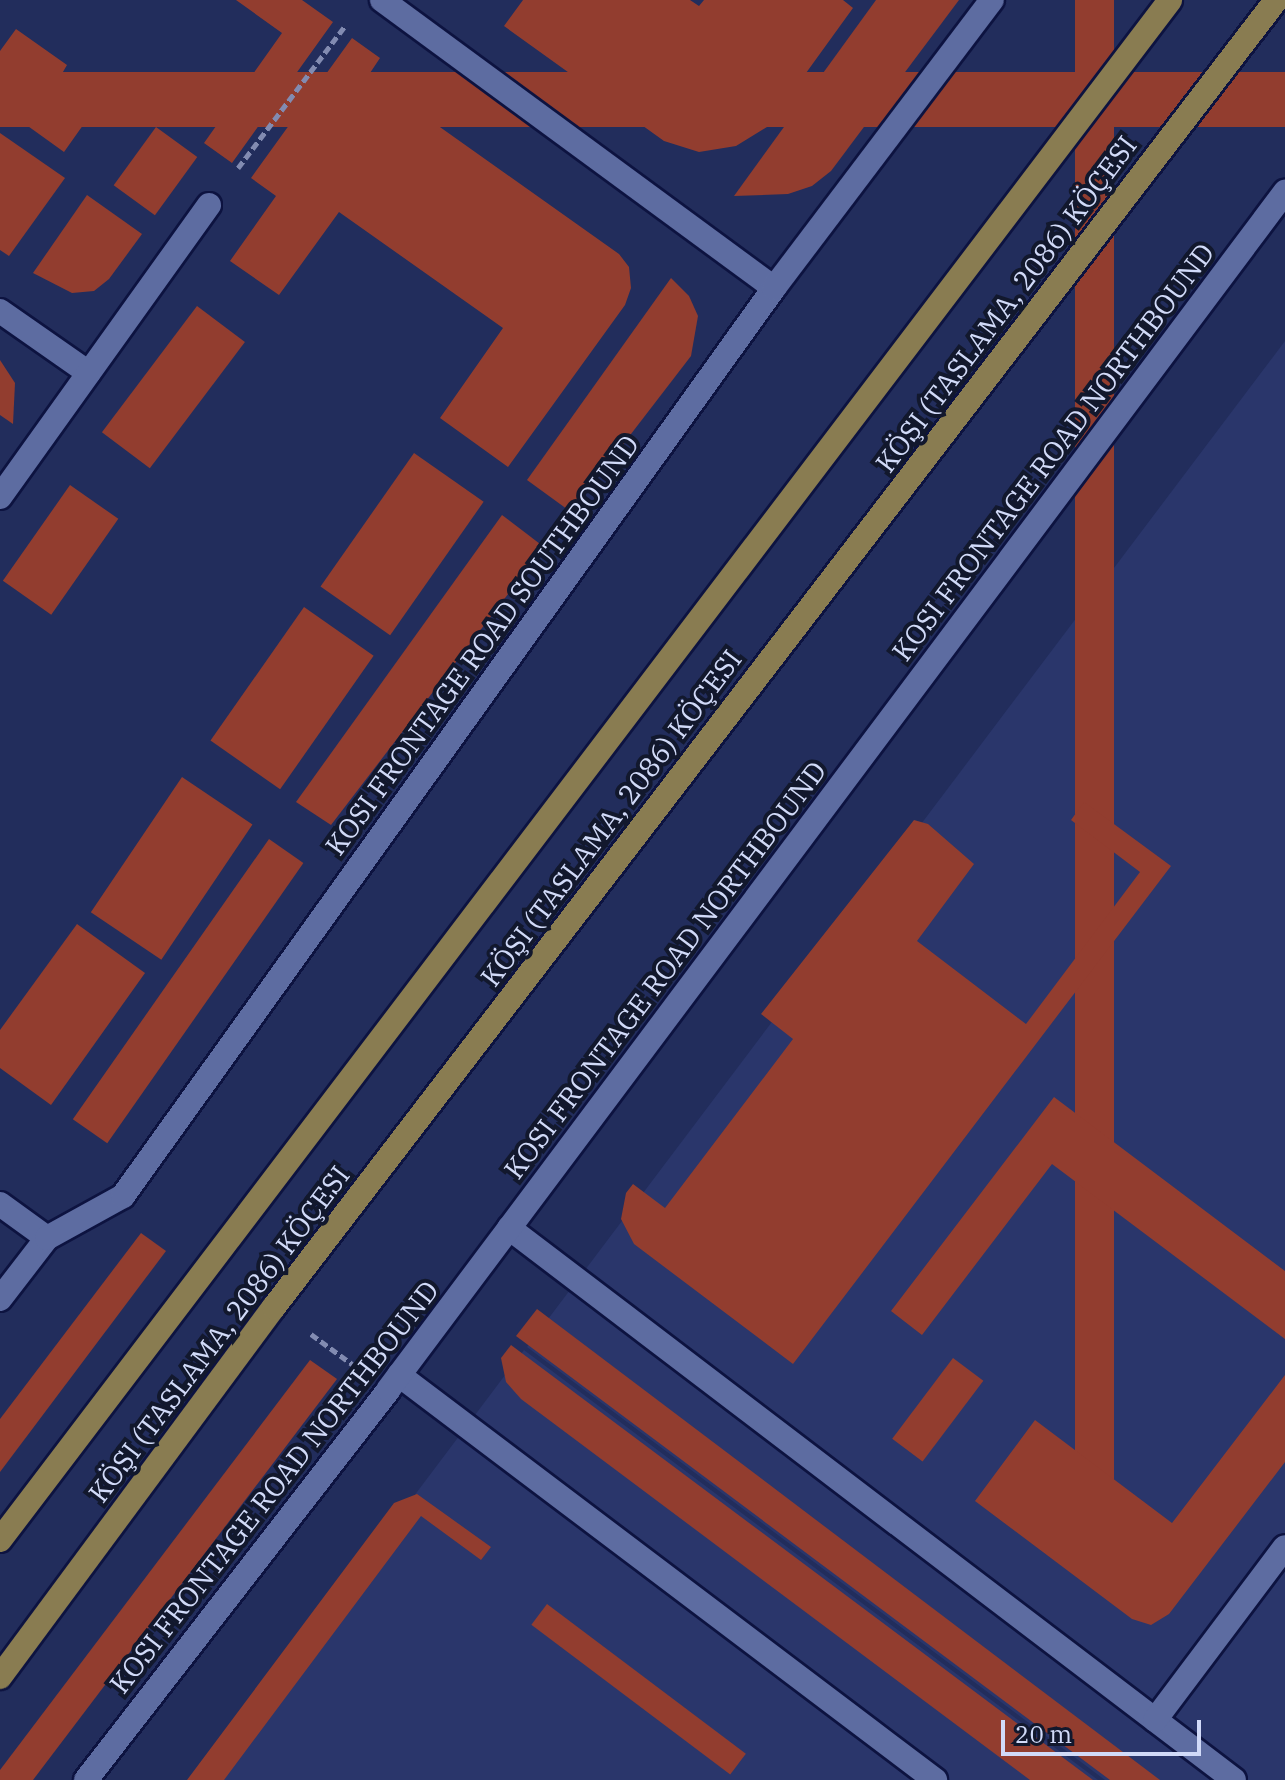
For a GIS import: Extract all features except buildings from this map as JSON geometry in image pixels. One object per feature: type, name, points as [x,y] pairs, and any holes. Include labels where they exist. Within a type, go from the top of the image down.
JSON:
[{"type":"main road","name":"KÖŞI (TASLAMA, 2086) KÖÇESI","points":[[0,1540],[1170,0]]},
{"type":"main road","name":"KÖŞI (TASLAMA, 2086) KÖÇESI","points":[[0,1677],[274,1307],[1276,0]]},
{"type":"street","points":[[382,0],[774,288]]},
{"type":"street","name":"KOSI FRONTAGE ROAD SOUTHBOUND","points":[[0,1299],[47,1238],[123,1196],[774,288],[992,0]]},
{"type":"street","name":"KOSI FRONTAGE ROAD NORTHBOUND","points":[[86,1780],[399,1375],[1285,192]]},
{"type":"street","points":[[0,497],[209,205]]},
{"type":"street","points":[[0,311],[89,373]]},
{"type":"street","points":[[0,1204],[47,1238]]},
{"type":"street","points":[[509,1228],[1234,1780]]},
{"type":"street","points":[[399,1375],[935,1780]]},
{"type":"street","points":[[1155,1720],[1285,1547]]},
{"type":"path","points":[[209,205],[347,24]]},
{"type":"shaded area","points":[[236,0],[302,0],[333,22],[232,163],[204,143],[282,33]]},
{"type":"shaded area","points":[[523,0],[690,0],[699,6],[704,0],[843,0],[853,8],[767,127],[736,146],[699,152],[664,141],[504,26]]},
{"type":"shaded area","points":[[876,0],[959,0],[831,171],[812,186],[788,194],[734,196]]},
{"type":"shaded area","points":[[1075,0],[1114,0],[1114,1500],[1075,1500]]},
{"type":"shaded area","points":[[16,29],[67,65],[60,77],[98,104],[64,152],[0,106],[0,51]]},
{"type":"shaded area","points":[[352,38],[380,58],[368,76],[619,254],[629,267],[631,288],[625,305],[508,467],[440,418],[503,328],[339,212],[279,295],[230,261],[276,196],[251,178]]},
{"type":"shaded area","points":[[0,72],[1285,72],[1285,127],[0,127]]},
{"type":"shaded area","points":[[156,127],[197,157],[155,215],[114,185]]},
{"type":"shaded area","points":[[0,133],[65,178],[9,256],[0,250]]},
{"type":"shaded area","points":[[87,195],[142,234],[109,279],[94,291],[72,293],[33,273]]},
{"type":"shaded area","points":[[671,278],[689,296],[698,316],[691,356],[571,512],[527,480]]},
{"type":"shaded area","points":[[197,306],[245,342],[150,468],[102,432]]},
{"type":"shaded area","points":[[1285,341],[1285,1780],[1105,1780],[527,1347]]},
{"type":"shaded area","points":[[0,360],[15,383],[13,424],[0,415]]},
{"type":"shaded area","points":[[414,453],[484,502],[390,635],[321,587]]},
{"type":"shaded area","points":[[70,485],[118,519],[51,615],[3,581]]},
{"type":"shaded area","points":[[502,515],[544,547],[331,825],[296,802]]},
{"type":"shaded area","points":[[304,607],[374,656],[280,789],[211,741]]},
{"type":"shaded area","points":[[182,777],[252,825],[161,960],[91,912]]},
{"type":"shaded area","points":[[1084,802],[1171,866],[793,1364],[634,1244],[621,1219],[626,1193],[633,1184],[665,1208],[793,1039],[761,1014],[914,820],[928,824],[974,864],[917,941],[1026,1024],[1140,872],[1071,820]]},
{"type":"shaded area","points":[[269,839],[303,863],[107,1143],[73,1119]]},
{"type":"shaded area","points":[[77,924],[145,973],[51,1105],[0,1068],[0,1030]]},
{"type":"shaded area","points":[[1054,1097],[1285,1271],[1285,1339],[1052,1164],[922,1335],[891,1311]]},
{"type":"shaded area","points":[[141,1233],[166,1251],[0,1472],[0,1419]]},
{"type":"shaded area","points":[[537,1309],[1160,1780],[1110,1780],[516,1336]]},
{"type":"shaded area","points":[[511,1345],[1093,1780],[1030,1780],[521,1399],[506,1382],[501,1358]]},
{"type":"shaded area","points":[[524,1350],[1098,1780],[200,1780]]},
{"type":"shaded area","points":[[953,1358],[983,1381],[923,1462],[892,1439]]},
{"type":"shaded area","points":[[310,1360],[337,1379],[33,1780],[0,1780],[0,1770]]},
{"type":"shaded area","points":[[1285,1375],[1285,1462],[1169,1614],[1151,1625],[1132,1619],[975,1501],[1035,1420],[1172,1523]]},
{"type":"shaded area","points":[[417,1494],[491,1547],[481,1560],[421,1516],[224,1780],[187,1780],[394,1503]]},
{"type":"shaded area","points":[[547,1604],[746,1754],[730,1775],[531,1625]]}]
